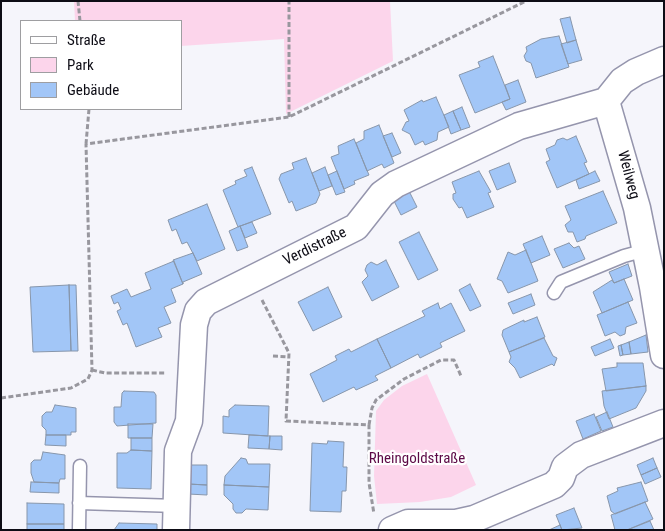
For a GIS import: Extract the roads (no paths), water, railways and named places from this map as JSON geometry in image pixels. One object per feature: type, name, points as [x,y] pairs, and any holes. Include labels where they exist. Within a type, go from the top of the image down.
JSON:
[{"type":"street","points":[[606,101],[622,81],[636,72],[664,60]]},
{"type":"street","name":"Weilweg","points":[[606,101],[631,183],[646,250],[659,287],[664,355]]},
{"type":"street","name":"Verdistraße","points":[[176,518],[178,451],[189,421],[194,325],[198,311],[206,302],[356,227],[362,223],[382,194],[396,184],[519,126],[606,101]]},
{"type":"street","points":[[384,523],[456,523],[474,519],[554,485],[561,478],[565,467],[580,455],[664,423]]},
{"type":"lane","points":[[554,293],[561,282],[624,256],[646,250]]},
{"type":"lane","points":[[79,530],[80,466]]},
{"type":"lane","name":"Verdistraße","points":[[79,503],[176,518]]},
{"type":"park label","name":"Rheingoldstraße","points":[[417,459]]}]
